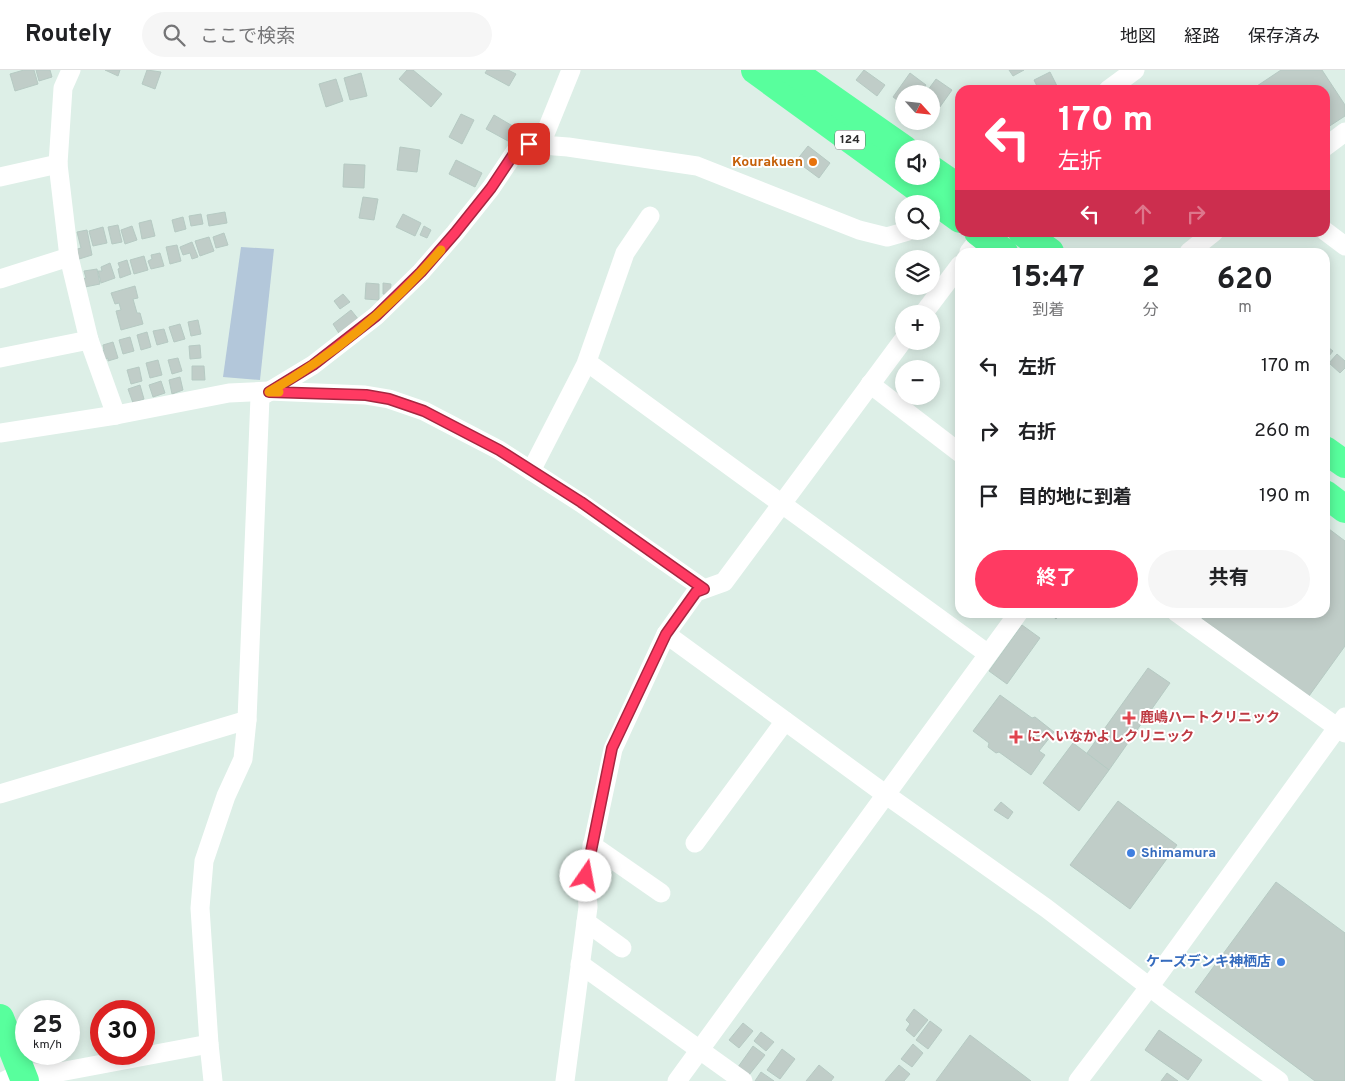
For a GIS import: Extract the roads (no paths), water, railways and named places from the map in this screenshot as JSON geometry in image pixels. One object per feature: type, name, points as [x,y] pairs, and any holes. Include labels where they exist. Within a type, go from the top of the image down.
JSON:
[{"type":"highway","name":"124","points":[[755,70],[951,207]]},
{"type":"highway","name":"124","points":[[791,70],[895,143]]},
{"type":"highway","name":"124","points":[[939,185],[951,207]]},
{"type":"highway","points":[[1029,237],[1044,248]]},
{"type":"highway","points":[[977,240],[995,248]]},
{"type":"highway","points":[[1330,454],[1345,464]]},
{"type":"highway","points":[[1330,498],[1345,509]]},
{"type":"highway","points":[[0,1018],[17,1078]]},
{"type":"street","points":[[70,70],[63,88],[58,164],[69,257],[89,340],[116,415]]},
{"type":"street","points":[[541,144],[571,70]]},
{"type":"street","points":[[1115,85],[1135,70]]},
{"type":"street","points":[[1330,143],[1345,132]]},
{"type":"street","points":[[213,1081],[200,908],[204,861],[226,796],[242,759],[247,720],[260,397],[313,365],[376,316],[421,272],[455,233],[491,188],[515,152],[529,144],[541,144],[697,166],[859,230],[887,237],[895,235]]},
{"type":"street","points":[[0,177],[58,164]]},
{"type":"street","points":[[531,471],[587,362],[625,253],[650,216]]},
{"type":"street","points":[[1330,235],[1345,246]]},
{"type":"street","points":[[1193,248],[1208,237]]},
{"type":"street","points":[[0,279],[69,257]]},
{"type":"street","points":[[930,305],[955,272]]},
{"type":"street","points":[[0,358],[89,340]]},
{"type":"street","points":[[566,1081],[588,907],[586,876],[612,748],[666,634],[696,592],[724,582],[896,350]]},
{"type":"street","points":[[587,362],[988,654]]},
{"type":"street","points":[[870,384],[955,449]]},
{"type":"street","points":[[0,433],[116,415],[228,394],[269,392],[366,395],[389,399],[424,411],[499,450],[581,502],[704,589]]},
{"type":"street","points":[[677,1081],[1015,618]]},
{"type":"street","points":[[1078,1081],[1342,726],[1185,618]]},
{"type":"street","points":[[666,634],[885,794],[1046,908],[1164,998],[1279,1081]]},
{"type":"street","points":[[0,794],[247,720]]},
{"type":"street","points":[[695,843],[785,721]]},
{"type":"street","points":[[592,845],[661,893]]},
{"type":"street","points":[[586,922],[622,948]]},
{"type":"street","points":[[580,964],[743,1081]]},
{"type":"street","points":[[17,1078],[49,1074],[209,1044]]},
{"type":"place","name":"Kourakuen","points":[[813,162]]},
{"type":"place","name":"鹿嶋ハートクリニック","points":[[1129,718]]},
{"type":"place","name":"にへいなかよしクリニック","points":[[1016,737]]},
{"type":"place","name":"Shimamura","points":[[1131,853]]},
{"type":"place","name":"ケーズデンキ神栖店","points":[[1281,962]]}]
